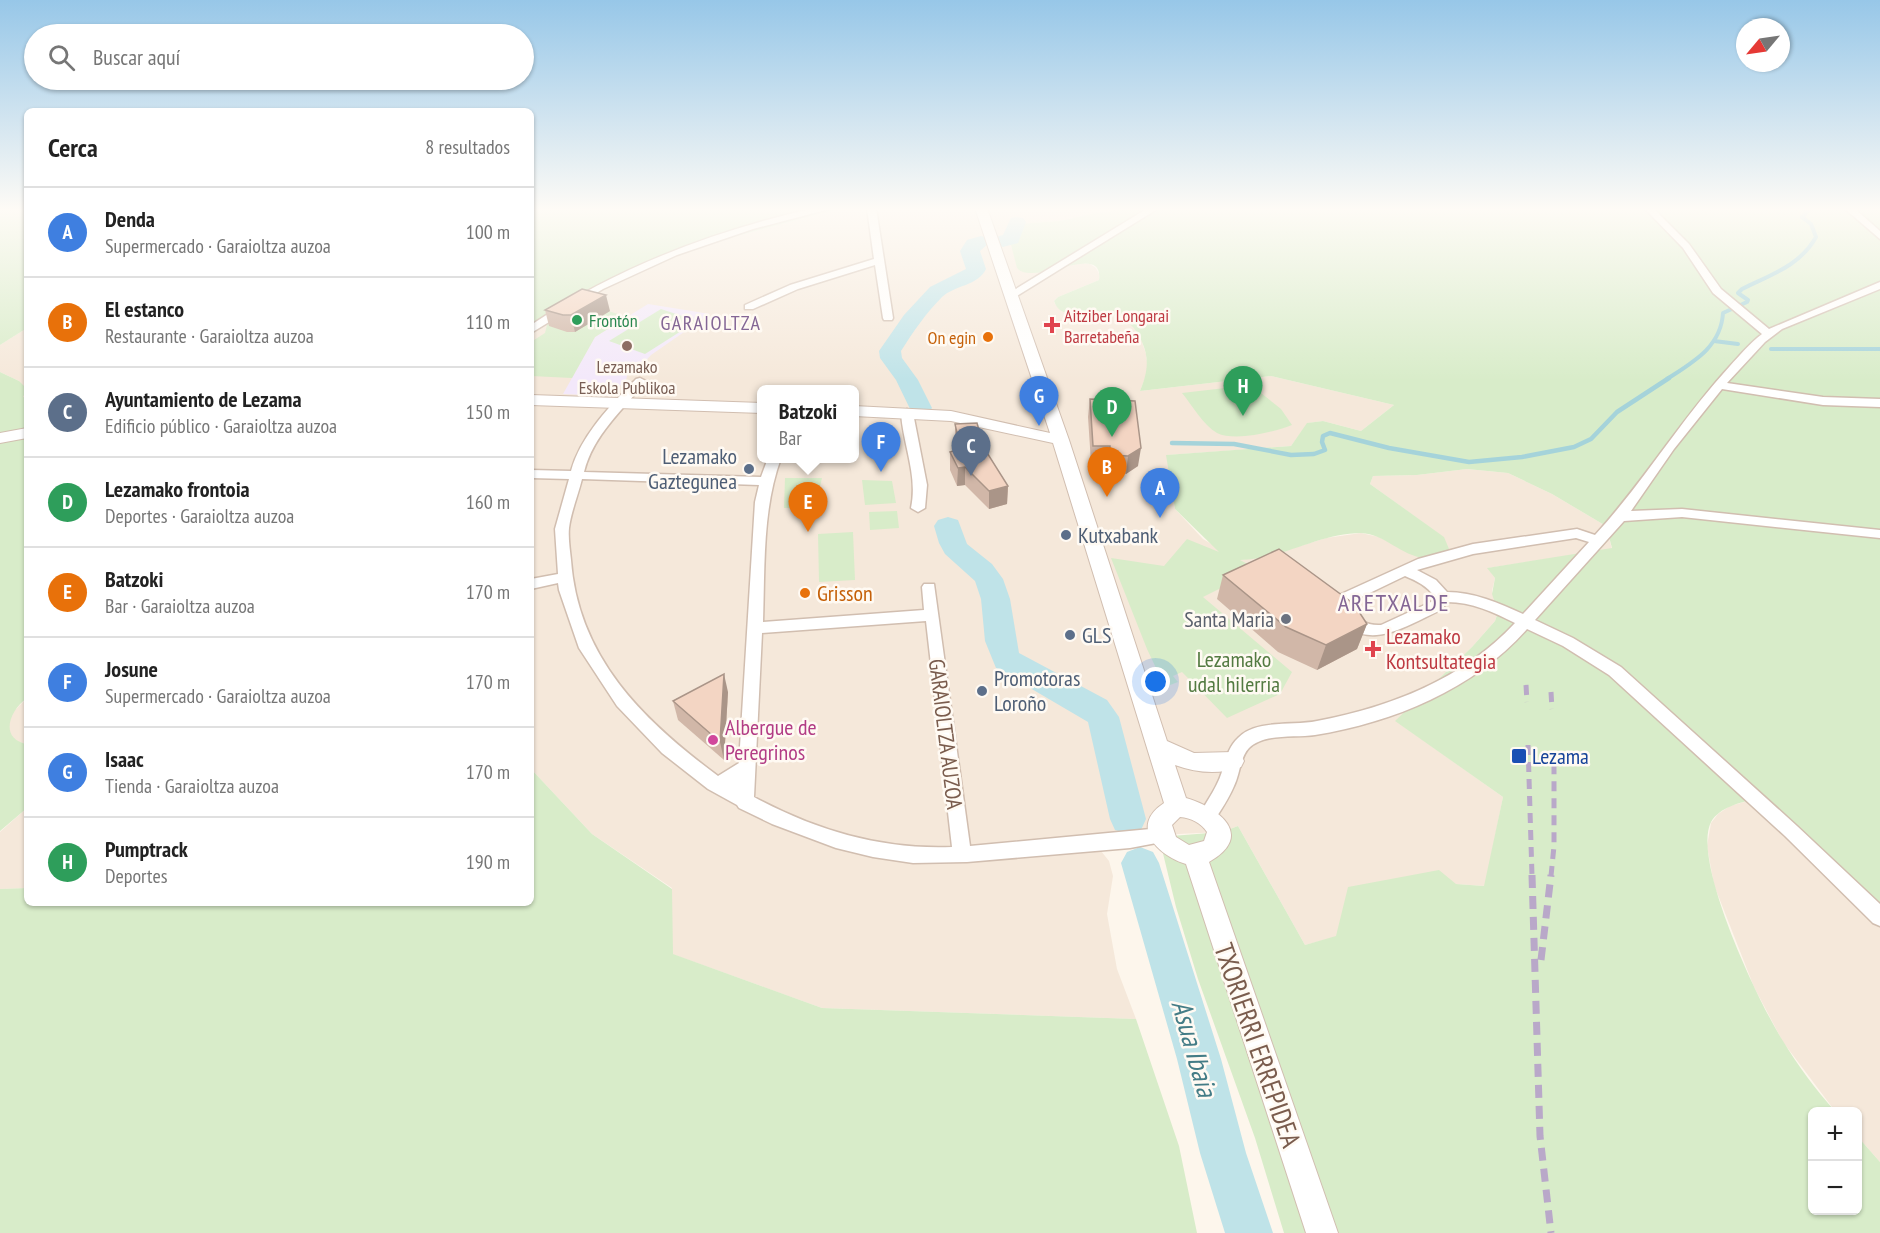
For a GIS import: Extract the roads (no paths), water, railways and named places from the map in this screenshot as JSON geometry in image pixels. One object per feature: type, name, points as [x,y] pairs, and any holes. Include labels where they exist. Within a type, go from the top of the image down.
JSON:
[{"type":"street","points":[[534,328],[558,311],[646,266]]},
{"type":"street","points":[[749,307],[794,287],[864,266]]},
{"type":"street","points":[[880,266],[888,318]]},
{"type":"street","points":[[1001,266],[1060,440],[1177,807]]},
{"type":"street","points":[[1011,295],[1060,266]]},
{"type":"street","points":[[1699,266],[1717,291],[1768,333]]},
{"type":"street","points":[[1208,816],[1226,785],[1233,761],[1244,742],[1257,734],[1316,728],[1356,720],[1417,699],[1483,662],[1502,647],[1596,540],[1620,517],[1670,446],[1719,385],[1768,333],[1880,285]]},
{"type":"street","points":[[640,381],[619,403],[592,440],[574,475],[561,545],[564,577],[575,618],[590,655],[615,693],[643,726],[674,754],[714,784],[746,803],[796,827],[837,841],[897,854],[962,853],[1161,836]]},
{"type":"street","points":[[1719,385],[1823,400],[1880,403]]},
{"type":"street","points":[[534,400],[757,408]]},
{"type":"street","points":[[859,411],[951,416],[1060,440]]},
{"type":"street","points":[[907,413],[921,499],[918,508]]},
{"type":"street","points":[[0,438],[24,434]]},
{"type":"street","points":[[746,803],[762,502],[773,463]]},
{"type":"street","points":[[534,474],[766,482]]},
{"type":"street","points":[[1620,517],[1636,514],[1682,513],[1880,534]]},
{"type":"street","points":[[1443,597],[1436,606],[1383,630],[1370,631],[1355,624],[1341,612],[1344,599],[1423,562],[1473,549],[1577,533],[1596,540]]},
{"type":"street","points":[[1403,571],[1421,576],[1436,585],[1443,597]]},
{"type":"street","points":[[534,583],[564,577]]},
{"type":"street","name":"GARAIOLTZA AUZOA","points":[[929,587],[962,853]]},
{"type":"street","points":[[1443,597],[1461,597],[1493,606],[1568,642],[1615,671],[1791,831],[1880,917]]},
{"type":"street","points":[[755,628],[931,615]]},
{"type":"street","points":[[1158,746],[1175,757],[1191,763],[1209,764],[1233,761]]},
{"type":"street","points":[[714,784],[728,780],[748,766]]},
{"type":"street","points":[[1177,807],[1188,807],[1208,816],[1216,825],[1218,836],[1215,846],[1207,853],[1195,856],[1174,850],[1161,836],[1159,826],[1162,818],[1168,811],[1177,807]]},
{"type":"street","name":"TXORIERRI ERREPIDEA","points":[[1195,856],[1322,1233]]},
{"type":"waterway","name":"Asua Ibaia","points":[[920,408],[907,380],[891,358],[890,351],[911,319],[937,291],[974,273],[975,266]]},
{"type":"waterway","points":[[1667,379],[1696,360],[1711,344],[1721,325],[1723,313],[1747,302],[1748,300],[1738,293],[1742,289],[1789,266]]},
{"type":"waterway","points":[[1714,341],[1738,344]]},
{"type":"waterway","points":[[1771,349],[1880,349]]},
{"type":"waterway","points":[[1172,443],[1234,444],[1291,455],[1314,454],[1325,450],[1322,442],[1323,436],[1330,433],[1389,448],[1469,462],[1522,457],[1574,447],[1591,439],[1617,412],[1669,378]]},
{"type":"waterway","name":"Asua Ibaia","points":[[948,526],[955,548],[963,557],[982,570],[989,579],[995,599],[1000,641],[1007,660],[1095,709],[1103,717],[1128,819]]},
{"type":"waterway","name":"Asua Ibaia","points":[[1140,863],[1199,1059],[1223,1153],[1249,1233]]},
{"type":"railway","points":[[1526,685],[1527,702]]},
{"type":"railway","points":[[1551,692],[1552,709]]},
{"type":"railway","points":[[1528,745],[1532,876]]},
{"type":"railway","points":[[1551,876],[1554,846],[1554,752]]},
{"type":"railway","points":[[1532,875],[1540,1136],[1551,1233]]},
{"type":"railway","points":[[1541,960],[1551,875]]},
{"type":"place","name":"Frontón","points":[[577,320]]},
{"type":"place","name":"Aitziber Longarai Barretabeña","points":[[1052,325]]},
{"type":"place","name":"On egin","points":[[988,337]]},
{"type":"place","name":"Lezamako Eskola Publikoa","points":[[627,346]]},
{"type":"place","name":"Pumptrack","points":[[1243,416]]},
{"type":"place","name":"Isaac","points":[[1039,426]]},
{"type":"place","name":"Lezamako frontoia","points":[[1112,437]]},
{"type":"place","name":"Lezamako Gaztegunea","points":[[749,469]]},
{"type":"place","name":"Josune","points":[[881,472]]},
{"type":"place","name":"Ayuntamiento de Lezama","points":[[971,476]]},
{"type":"place","name":"El estanco","points":[[1107,497]]},
{"type":"place","name":"Denda","points":[[1160,518]]},
{"type":"place","name":"Batzoki","points":[[808,532]]},
{"type":"place","name":"Kutxabank","points":[[1066,535]]},
{"type":"place","name":"Grisson","points":[[805,593]]},
{"type":"place","name":"Santa Maria","points":[[1286,619]]},
{"type":"place","name":"GLS","points":[[1070,635]]},
{"type":"place","name":"Lezamako Kontsultategia","points":[[1373,649]]},
{"type":"place","name":"Promotoras Loroño","points":[[982,691]]},
{"type":"place","name":"Albergue de Peregrinos","points":[[713,740]]},
{"type":"place","name":"Lezama","points":[[1519,756]]},
{"type":"district","name":"GARAIOLTZA","points":[[711,323]]},
{"type":"district","name":"ARETXALDE","points":[[1394,602]]},
{"type":"park label","name":"Lezamako udal hilerria","points":[[1234,672]]}]
